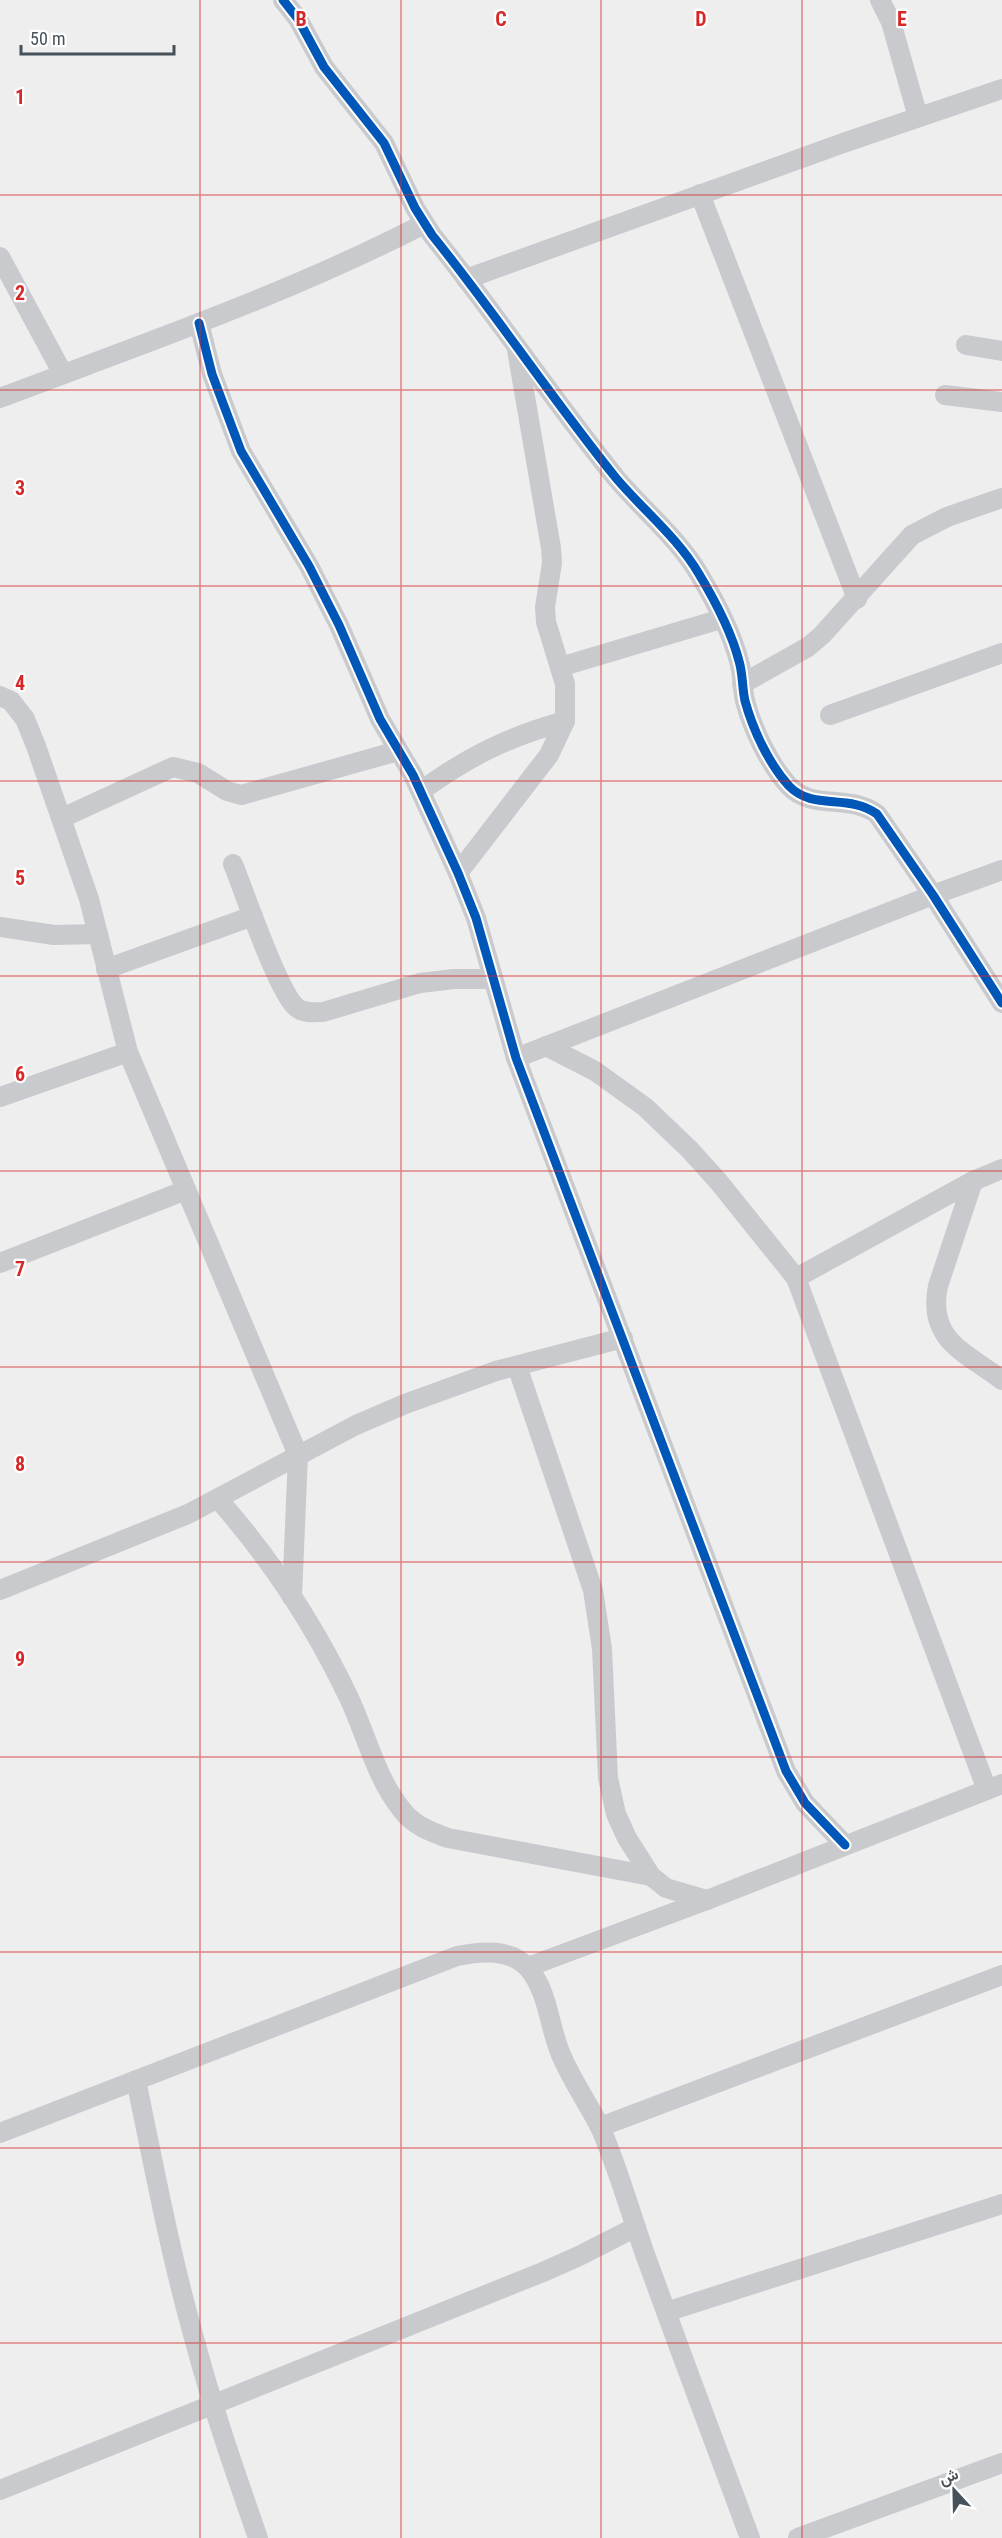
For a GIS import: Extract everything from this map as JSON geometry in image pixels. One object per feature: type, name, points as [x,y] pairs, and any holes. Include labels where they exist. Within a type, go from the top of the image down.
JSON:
[{"type":"street","points":[[284,0],[298,19],[324,67],[384,143],[424,224],[617,478],[691,560],[737,653],[745,701],[759,737],[780,774],[791,788],[806,797],[822,802],[854,803],[867,807],[877,814],[933,895],[1002,1003]]},
{"type":"street","points":[[880,0],[891,22],[918,117]]},
{"type":"street","points":[[466,279],[1002,88]]},
{"type":"street","points":[[700,195],[857,599]]},
{"type":"street","points":[[0,398],[199,323],[379,247],[424,224]]},
{"type":"street","points":[[0,257],[63,374]]},
{"type":"street","points":[[199,323],[212,374],[241,451],[309,566],[339,625],[380,719],[421,790],[458,873],[476,918],[516,1058],[786,1771],[805,1803],[845,1845]]},
{"type":"street","points":[[458,873],[549,755],[566,721],[565,684],[546,622],[545,606],[552,563],[516,345]]},
{"type":"street","points":[[966,345],[1002,351]]},
{"type":"street","points":[[945,395],[1002,402]]},
{"type":"street","points":[[742,684],[808,647],[857,599],[897,549],[912,535],[947,517],[1002,498]]},
{"type":"street","points":[[560,667],[721,619]]},
{"type":"street","points":[[830,716],[1002,653]]},
{"type":"street","points":[[0,696],[11,701],[25,719],[62,818],[98,934],[128,1052],[298,1455],[292,1597]]},
{"type":"street","points":[[421,790],[454,767],[489,747],[527,732],[566,721]]},
{"type":"street","points":[[62,818],[173,767],[198,773],[227,791],[241,795],[398,751]]},
{"type":"street","points":[[234,864],[253,916],[289,998],[296,1008],[307,1012],[323,1012],[420,983],[493,979]]},
{"type":"street","points":[[516,1058],[1002,870]]},
{"type":"street","points":[[106,969],[253,916]]},
{"type":"street","points":[[0,927],[54,935],[98,934]]},
{"type":"street","points":[[528,1967],[707,1900],[995,1787],[796,1278],[718,1180],[660,1121],[595,1071],[546,1046]]},
{"type":"street","points":[[0,1097],[128,1052]]},
{"type":"street","points":[[796,1278],[973,1181],[1002,1169]]},
{"type":"street","points":[[973,1181],[938,1286],[934,1302],[935,1318],[940,1329],[950,1341],[1002,1380]]},
{"type":"street","points":[[0,1263],[186,1191]]},
{"type":"street","points":[[0,1590],[161,1526],[218,1499],[356,1425],[395,1408],[496,1371],[623,1338]]},
{"type":"street","points":[[517,1366],[593,1590],[602,1649],[608,1778],[616,1814],[627,1838],[651,1876],[666,1888],[707,1900]]},
{"type":"street","points":[[218,1499],[261,1550],[320,1641],[349,1698],[389,1790],[402,1811],[425,1830],[448,1838],[651,1876]]},
{"type":"street","points":[[0,2133],[457,1956],[479,1951],[498,1952],[515,1958],[528,1967],[538,1982],[563,2060],[600,2127],[750,2538]]},
{"type":"street","points":[[600,2127],[1002,1975]]},
{"type":"street","points":[[136,2080],[176,2271],[213,2406],[258,2538]]},
{"type":"street","points":[[666,2312],[1002,2204]]},
{"type":"street","points":[[0,2490],[552,2268],[636,2227]]},
{"type":"street","points":[[798,2538],[1002,2463]]},
{"type":"cycle path","points":[[283,0],[298,19],[324,67],[384,143],[415,208],[432,235],[592,448],[626,490],[660,524],[691,561],[711,594],[732,640],[752,723],[768,757],[782,777],[798,794],[820,800],[854,804],[877,814],[933,895],[1002,1003]]},
{"type":"cycle path","points":[[199,323],[212,374],[241,451],[309,566],[339,625],[380,719],[413,775],[458,873],[476,918],[516,1058],[786,1771],[805,1803],[845,1845]]}]
